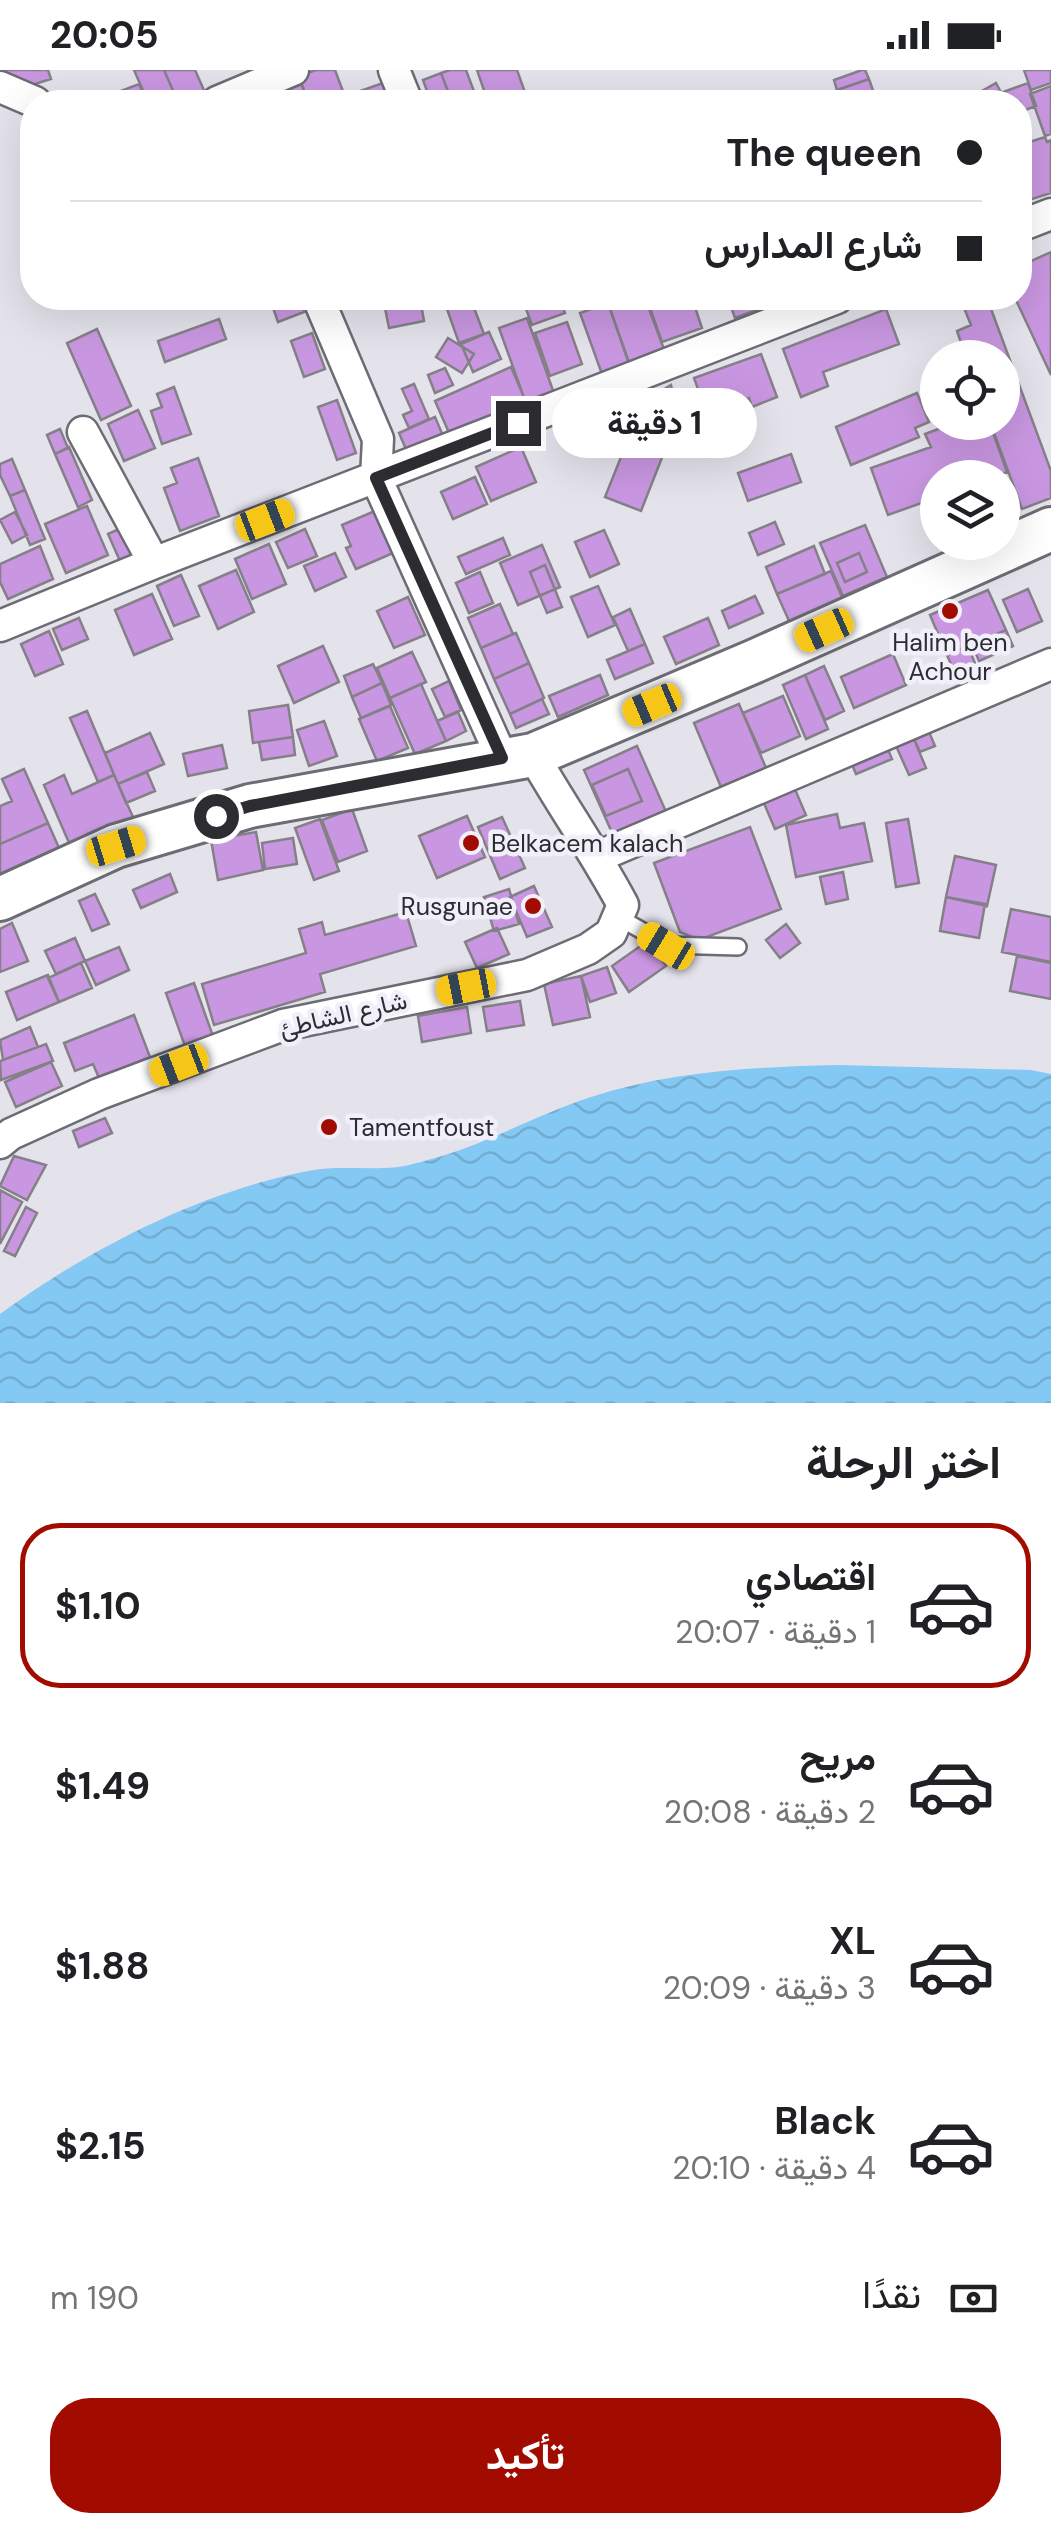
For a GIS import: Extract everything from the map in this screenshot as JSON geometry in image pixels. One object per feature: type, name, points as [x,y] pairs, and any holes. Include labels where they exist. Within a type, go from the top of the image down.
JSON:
[{"type":"main road","points":[[0,899],[116,846],[250,806],[517,756],[756,661],[1051,529]]},
{"type":"street","points":[[246,90],[293,70]]},
{"type":"street","points":[[323,310],[378,438],[376,478],[517,756],[597,857],[623,906],[618,917]]},
{"type":"street","points":[[0,626],[806,310]]},
{"type":"street","points":[[84,432],[154,563]]},
{"type":"street","points":[[597,857],[1051,664]]},
{"type":"street","name":"شارع الشاطئ","points":[[0,1143],[11,1134],[99,1094],[283,1025],[526,976],[588,949],[611,933],[618,917]]},
{"type":"lane","points":[[618,917],[666,946],[738,947]]},
{"type":"water","points":[[838,1065],[1031,1070],[1051,1074],[1051,1403],[0,1403],[0,1314],[70,1267],[186,1208],[308,1171],[390,1168],[422,1162],[475,1145],[571,1104],[652,1081],[744,1069]]},
{"type":"building","points":[[0,70],[48,70],[51,79],[32,85]]},
{"type":"building","points":[[134,70],[164,70],[173,90],[143,90]]},
{"type":"building","points":[[164,70],[195,70],[204,90],[173,90]]},
{"type":"building","points":[[316,70],[335,70],[342,90],[304,90],[299,76]]},
{"type":"building","points":[[466,70],[474,90],[447,90],[441,73]]},
{"type":"building","points":[[477,70],[517,70],[524,90],[484,90]]},
{"type":"building","points":[[862,70],[869,79],[837,90],[834,80]]},
{"type":"building","points":[[1024,70],[1051,70],[1051,83],[1031,90]]},
{"type":"building","points":[[441,73],[447,90],[427,90],[423,80]]},
{"type":"building","points":[[299,78],[304,90],[269,90]]},
{"type":"building","points":[[394,79],[398,90],[363,90]]},
{"type":"building","points":[[869,79],[873,90],[837,90]]},
{"type":"building","points":[[1028,83],[1030,90],[1009,90]]},
{"type":"building","points":[[1051,86],[1051,134],[1045,136],[1032,93]]},
{"type":"building","points":[[1045,137],[1047,142],[1051,140],[1051,193],[1032,199],[1032,141]]},
{"type":"building","points":[[1051,252],[1051,375],[1021,310],[1032,310],[1032,261]]},
{"type":"building","points":[[274,310],[303,310],[304,312],[278,322]]},
{"type":"building","points":[[385,310],[422,310],[424,321],[389,328]]},
{"type":"building","points":[[447,310],[475,310],[484,334],[459,343]]},
{"type":"building","points":[[526,310],[564,310],[565,313],[532,325]]},
{"type":"building","points":[[610,310],[649,310],[665,352],[630,365]]},
{"type":"building","points":[[610,310],[630,367],[603,377],[580,313]]},
{"type":"building","points":[[651,310],[696,310],[702,328],[662,342]]},
{"type":"building","points":[[732,310],[756,310],[735,318]]},
{"type":"building","points":[[883,310],[899,344],[823,372],[828,386],[801,397],[783,349]]},
{"type":"building","points":[[965,310],[991,310],[1003,340],[960,340],[957,331],[971,325]]},
{"type":"building","points":[[527,318],[555,396],[527,406],[499,328]]},
{"type":"building","points":[[219,319],[226,339],[165,362],[158,341]]},
{"type":"building","points":[[567,322],[582,364],[550,376],[535,333]]},
{"type":"building","points":[[97,329],[131,406],[101,420],[67,343]]},
{"type":"building","points":[[489,332],[501,359],[473,372],[461,344]]},
{"type":"building","points":[[312,333],[325,369],[304,377],[291,341]]},
{"type":"building","points":[[448,338],[474,354],[462,373],[436,357]]},
{"type":"building","points":[[761,354],[777,397],[752,407],[749,398],[707,414],[694,378]]},
{"type":"building","points":[[511,367],[526,402],[450,435],[435,401]]},
{"type":"building","points":[[445,368],[453,385],[435,393],[428,375]]},
{"type":"building","points":[[414,384],[429,419],[409,428],[403,415],[412,411],[402,389]]},
{"type":"building","points":[[671,385],[678,417],[641,511],[605,497],[643,402]]},
{"type":"building","points":[[174,387],[191,434],[162,444],[151,411],[162,407],[157,394]]},
{"type":"building","points":[[1020,387],[1051,471],[1051,498],[1022,509],[1020,460],[1004,460],[997,440],[1020,440]]},
{"type":"building","points":[[917,393],[920,400],[920,426],[915,428],[919,437],[851,465],[836,427]]},
{"type":"building","points":[[337,400],[356,453],[337,460],[318,407]]},
{"type":"building","points":[[138,410],[155,448],[124,461],[108,424]]},
{"type":"building","points":[[435,417],[444,438],[408,454],[399,433]]},
{"type":"building","points":[[60,429],[68,448],[55,454],[47,435]]},
{"type":"building","points":[[928,440],[996,440],[1003,460],[920,460],[920,503],[888,515],[871,468],[931,447]]},
{"type":"building","points":[[69,447],[92,500],[78,507],[55,454]]},
{"type":"building","points":[[521,447],[536,482],[491,501],[476,467]]},
{"type":"building","points":[[791,454],[801,482],[748,501],[738,473]]},
{"type":"building","points":[[198,458],[219,516],[180,531],[164,488],[177,483],[171,468]]},
{"type":"building","points":[[12,459],[25,490],[10,496],[0,475],[0,464]]},
{"type":"building","points":[[475,477],[487,504],[453,519],[441,492]]},
{"type":"building","points":[[25,490],[45,539],[30,545],[10,496]]},
{"type":"building","points":[[87,506],[108,555],[66,573],[45,524]]},
{"type":"building","points":[[375,511],[393,553],[356,569],[346,548],[351,546],[342,525]]},
{"type":"building","points":[[15,512],[27,535],[12,543],[0,520]]},
{"type":"building","points":[[775,522],[784,544],[758,555],[749,533]]},
{"type":"building","points":[[865,525],[887,577],[843,596],[820,543]]},
{"type":"building","points":[[126,526],[142,562],[124,570],[108,534]]},
{"type":"building","points":[[305,529],[317,556],[288,568],[276,542]]},
{"type":"building","points":[[604,530],[619,564],[590,577],[575,542]]},
{"type":"building","points":[[503,538],[510,555],[466,574],[458,557]]},
{"type":"building","points":[[269,544],[286,584],[252,599],[235,559]]},
{"type":"building","points":[[542,545],[560,587],[518,605],[500,563]]},
{"type":"building","points":[[40,546],[53,579],[8,599],[0,582],[0,564]]},
{"type":"building","points":[[814,546],[825,574],[777,594],[766,567]]},
{"type":"building","points":[[335,553],[346,577],[315,591],[304,566]]},
{"type":"building","points":[[859,553],[867,572],[845,582],[837,563]]},
{"type":"building","points":[[545,565],[562,607],[547,613],[530,572]]},
{"type":"building","points":[[236,570],[254,612],[218,629],[199,586]]},
{"type":"building","points":[[831,571],[843,600],[790,623],[777,594]]},
{"type":"building","points":[[480,572],[493,603],[469,613],[456,583]]},
{"type":"building","points":[[181,575],[199,616],[174,626],[157,586]]},
{"type":"building","points":[[598,586],[615,625],[588,637],[571,597]]},
{"type":"building","points":[[1028,589],[1042,621],[1017,632],[1003,600]]},
{"type":"building","points":[[988,590],[1006,630],[947,655],[930,615]]},
{"type":"building","points":[[152,594],[172,639],[134,655],[115,610]]},
{"type":"building","points":[[755,596],[763,613],[729,628],[722,611]]},
{"type":"building","points":[[408,597],[425,635],[394,648],[377,611]]},
{"type":"building","points":[[500,604],[513,634],[481,648],[468,618]]},
{"type":"building","points":[[630,609],[645,644],[628,651],[613,617]]},
{"type":"building","points":[[79,618],[88,639],[62,650],[53,629]]},
{"type":"building","points":[[708,618],[719,645],[676,664],[664,637]]},
{"type":"building","points":[[1006,630],[1013,646],[979,661],[972,644]]},
{"type":"building","points":[[49,631],[63,664],[35,676],[21,644]]},
{"type":"building","points":[[516,633],[529,663],[494,679],[481,648]]},
{"type":"building","points":[[645,644],[653,663],[615,679],[607,660]]},
{"type":"building","points":[[323,646],[339,682],[294,703],[278,666]]},
{"type":"building","points":[[968,646],[981,678],[961,687],[947,655]]},
{"type":"building","points":[[412,652],[426,682],[390,698],[377,668]]},
{"type":"building","points":[[893,654],[906,685],[854,708],[841,677]]},
{"type":"building","points":[[529,663],[544,698],[510,714],[494,679]]},
{"type":"building","points":[[373,664],[382,683],[352,697],[344,676]]},
{"type":"building","points":[[824,666],[844,711],[825,720],[805,675]]},
{"type":"building","points":[[600,675],[608,695],[558,717],[549,696]]},
{"type":"building","points":[[805,675],[828,729],[806,739],[783,685]]},
{"type":"building","points":[[449,681],[461,710],[445,717],[432,689]]},
{"type":"building","points":[[382,683],[391,705],[361,718],[352,697]]},
{"type":"building","points":[[421,684],[446,741],[415,754],[390,698]]},
{"type":"building","points":[[783,696],[800,736],[761,753],[743,713]]},
{"type":"building","points":[[542,699],[549,714],[516,728],[510,714]]},
{"type":"building","points":[[739,704],[766,768],[721,787],[694,723]]},
{"type":"building","points":[[288,705],[293,737],[253,743],[249,711]]},
{"type":"building","points":[[390,706],[408,748],[377,761],[359,719]]},
{"type":"building","points":[[87,711],[114,775],[98,782],[70,718]]},
{"type":"building","points":[[458,712],[466,731],[446,741],[437,721]]},
{"type":"building","points":[[324,721],[337,756],[309,766],[297,730]]},
{"type":"building","points":[[926,725],[935,746],[920,752],[911,732]]},
{"type":"building","points":[[911,732],[926,768],[909,775],[893,739]]},
{"type":"building","points":[[150,733],[164,764],[118,784],[105,753]]},
{"type":"building","points":[[293,737],[295,755],[262,760],[259,742]]},
{"type":"building","points":[[222,745],[227,768],[188,776],[183,754]]},
{"type":"building","points":[[637,746],[667,814],[614,837],[584,770]]},
{"type":"building","points":[[887,747],[892,759],[856,774],[851,762]]},
{"type":"building","points":[[24,769],[48,823],[0,844],[0,806],[12,801],[2,779]]},
{"type":"building","points":[[628,769],[642,801],[606,816],[592,785]]},
{"type":"building","points":[[147,772],[155,791],[126,803],[118,784]]},
{"type":"building","points":[[64,775],[72,794],[114,775],[133,817],[70,845],[44,785]]},
{"type":"building","points":[[794,787],[806,815],[775,829],[763,801]]},
{"type":"building","points":[[352,809],[367,851],[338,862],[322,820]]},
{"type":"building","points":[[837,814],[840,828],[864,823],[872,861],[796,877],[786,825]]},
{"type":"building","points":[[467,816],[485,857],[437,878],[419,836]]},
{"type":"building","points":[[502,817],[525,868],[500,879],[478,827]]},
{"type":"building","points":[[320,819],[339,871],[314,880],[295,828]]},
{"type":"building","points":[[908,819],[919,883],[896,887],[886,823]]},
{"type":"building","points":[[48,823],[59,848],[0,875],[0,844]]},
{"type":"building","points":[[750,827],[781,909],[699,940],[680,932],[654,863]]},
{"type":"building","points":[[256,832],[263,870],[218,880],[211,840]]},
{"type":"building","points":[[293,838],[297,864],[265,869],[262,843]]},
{"type":"building","points":[[955,856],[996,865],[987,906],[946,897]]},
{"type":"building","points":[[843,872],[848,899],[826,904],[820,877]]},
{"type":"building","points":[[170,874],[177,892],[141,908],[133,890]]},
{"type":"building","points":[[534,886],[552,927],[527,937],[510,897]]},
{"type":"building","points":[[509,889],[519,924],[494,931],[484,897]]},
{"type":"building","points":[[95,894],[109,924],[92,931],[79,901]]},
{"type":"building","points":[[946,897],[985,904],[979,938],[940,931]]},
{"type":"building","points":[[1011,909],[1051,917],[1051,962],[1002,952]]},
{"type":"building","points":[[406,912],[416,946],[320,974],[325,992],[214,1025],[202,984],[306,953],[299,929],[322,922],[325,935]]},
{"type":"building","points":[[12,923],[28,961],[0,972],[0,929]]},
{"type":"building","points":[[786,924],[800,943],[780,958],[766,940]]},
{"type":"building","points":[[497,928],[509,954],[477,968],[465,942]]},
{"type":"building","points":[[75,938],[85,961],[56,974],[45,951]]},
{"type":"building","points":[[649,940],[666,966],[629,992],[612,966]]},
{"type":"building","points":[[119,947],[129,970],[96,985],[85,961]]},
{"type":"building","points":[[1017,956],[1051,963],[1051,999],[1010,991]]},
{"type":"building","points":[[81,963],[92,988],[59,1002],[48,978]]},
{"type":"building","points":[[607,967],[616,993],[590,1002],[581,976]]},
{"type":"building","points":[[48,975],[59,1002],[17,1020],[6,992]]},
{"type":"building","points":[[581,976],[590,1017],[553,1025],[544,984]]},
{"type":"building","points":[[194,983],[214,1039],[186,1049],[166,993]]},
{"type":"building","points":[[520,1001],[524,1025],[487,1031],[483,1007]]},
{"type":"building","points":[[467,1007],[471,1033],[422,1042],[418,1016]]},
{"type":"building","points":[[134,1015],[150,1057],[99,1078],[93,1064],[75,1071],[64,1043]]},
{"type":"building","points":[[30,1027],[38,1047],[3,1060],[0,1040]]},
{"type":"building","points":[[46,1044],[53,1061],[1,1080],[0,1061]]},
{"type":"building","points":[[51,1062],[62,1086],[16,1107],[5,1082]]},
{"type":"building","points":[[105,1118],[112,1133],[79,1147],[73,1131]]},
{"type":"building","points":[[14,1156],[46,1165],[27,1200],[0,1186]]},
{"type":"building","points":[[0,1190],[22,1202],[0,1244]]},
{"type":"building","points":[[26,1207],[37,1213],[15,1256],[4,1251]]},
{"type":"place","name":"Halim ben Achour","points":[[950,611]]},
{"type":"place","name":"Belkacem kalach","points":[[471,843]]},
{"type":"place","name":"Rusgunae","points":[[533,906]]},
{"type":"place","name":"Tamentfoust","points":[[329,1127]]},
{"type":"route","points":[[216,816],[250,806],[502,758],[376,478],[518,423]]}]
